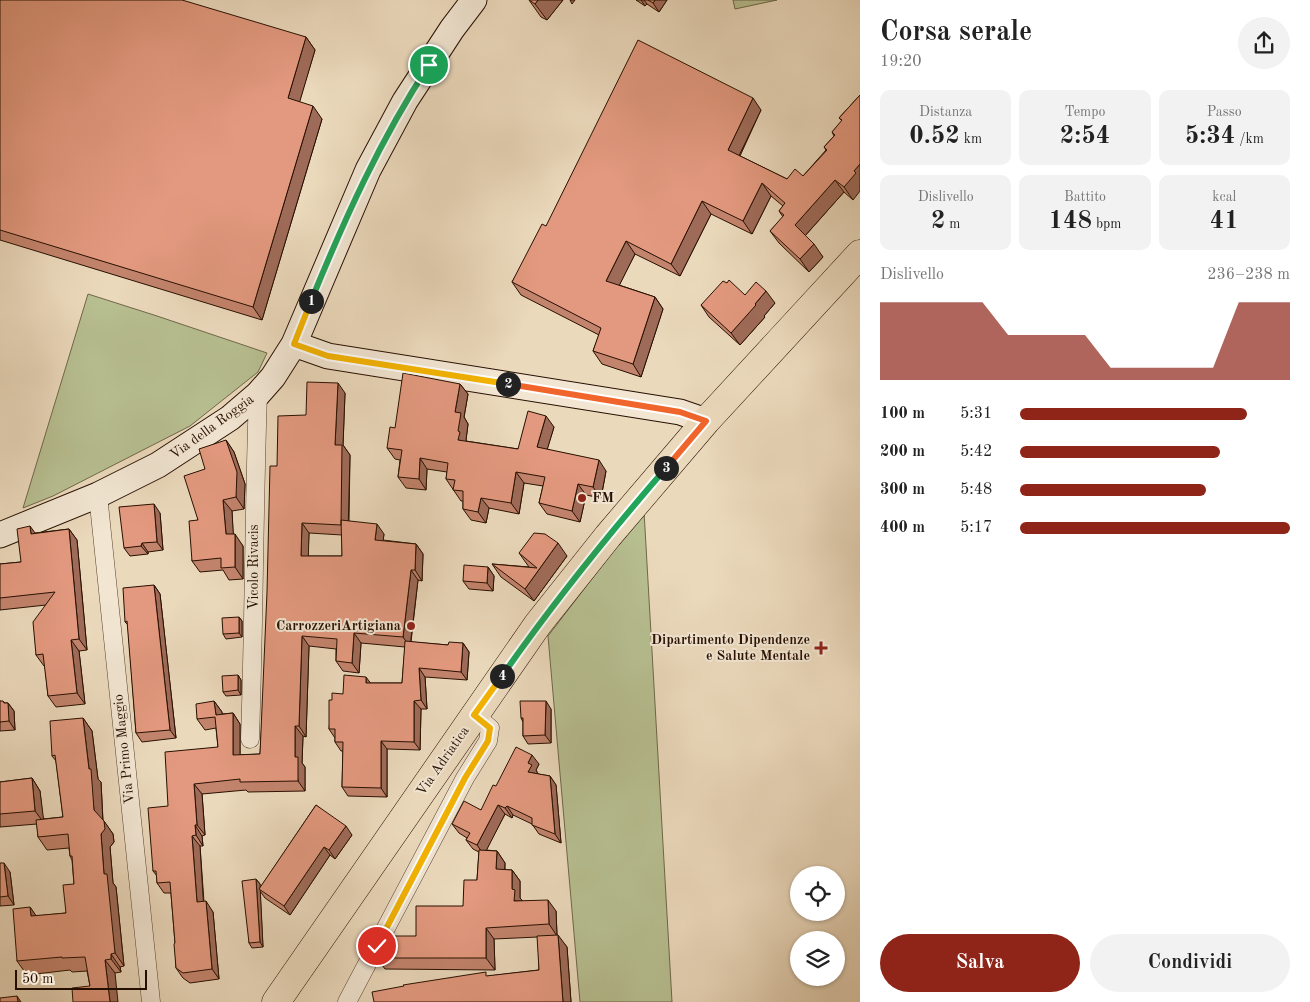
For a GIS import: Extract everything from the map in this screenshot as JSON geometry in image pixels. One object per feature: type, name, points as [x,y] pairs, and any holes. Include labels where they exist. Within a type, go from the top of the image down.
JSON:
[{"type":"main road","name":"Via Adriatica","points":[[276,1002],[538,624],[608,536],[706,421],[860,254]]},
{"type":"street","name":"Via della Roggia","points":[[0,535],[98,495],[158,465],[230,418],[258,394],[273,377],[294,344],[368,170],[406,101],[452,29],[474,0]]},
{"type":"street","points":[[294,344],[328,356],[680,412],[706,421]]},
{"type":"street","name":"Vicolo Rivacis","points":[[250,739],[254,646],[253,550],[258,394]]},
{"type":"street","name":"Via Primo Maggio","points":[[98,495],[151,1002]]},
{"type":"street","points":[[347,1002],[465,778],[488,741],[490,728],[474,715]]},
{"type":"street","points":[[441,763],[465,778]]},
{"type":"green space","points":[[733,0],[777,0],[735,9]]},
{"type":"green space","points":[[88,294],[267,353],[258,372],[190,426],[53,496],[23,508]]},
{"type":"green space","points":[[644,511],[672,1002],[580,1002],[548,636]]},
{"type":"building","points":[[0,0],[182,0],[306,37],[288,98],[313,106],[253,307],[0,230]]},
{"type":"building","points":[[529,0],[538,0],[535,4]]},
{"type":"building","points":[[638,40],[753,98],[728,150],[787,179],[795,169],[803,176],[827,150],[824,147],[835,135],[832,132],[842,120],[839,118],[860,95],[860,164],[854,171],[856,173],[844,187],[835,180],[795,225],[814,244],[800,259],[770,231],[784,215],[779,211],[785,203],[762,183],[743,221],[702,201],[671,264],[626,241],[606,281],[655,297],[633,364],[593,351],[601,328],[512,282],[542,224],[546,226]]},
{"type":"building","points":[[729,280],[745,295],[756,282],[766,291],[731,333],[701,305],[723,281],[727,283]]},
{"type":"building","points":[[403,373],[460,384],[455,412],[461,413],[458,440],[518,449],[528,411],[546,416],[537,447],[599,460],[593,487],[578,484],[572,511],[539,503],[545,477],[516,472],[511,503],[481,498],[478,512],[463,509],[463,491],[453,490],[455,480],[446,479],[448,463],[420,458],[419,479],[398,477],[402,450],[387,448],[390,427],[395,428]]},
{"type":"building","points":[[307,382],[338,383],[335,445],[342,445],[341,520],[377,524],[375,540],[416,544],[415,570],[411,570],[403,637],[354,633],[352,663],[336,661],[337,639],[302,636],[299,726],[295,726],[295,757],[298,757],[298,781],[240,782],[240,779],[194,784],[197,825],[195,825],[196,835],[192,836],[197,902],[206,901],[212,969],[183,973],[176,968],[170,882],[157,883],[156,871],[153,871],[148,808],[168,806],[165,752],[218,747],[215,717],[197,719],[196,704],[214,701],[216,715],[233,713],[233,755],[260,754],[270,466],[277,466],[278,416],[306,415]],"holes":[[[341,522],[342,556],[301,556],[302,523],[341,525]]]},
{"type":"building","points":[[226,440],[237,472],[236,497],[223,500],[226,534],[235,534],[235,567],[221,568],[221,558],[192,561],[189,521],[198,520],[184,476],[205,469],[199,449]]},
{"type":"building","points":[[154,504],[157,542],[142,543],[141,546],[124,548],[119,507]]},
{"type":"building","points":[[30,526],[31,534],[69,529],[79,639],[71,640],[77,693],[48,696],[43,654],[36,655],[33,622],[55,592],[0,598],[0,564],[21,562],[17,529]]},
{"type":"building","points":[[534,533],[545,534],[558,543],[525,589],[492,564],[537,568],[519,553]]},
{"type":"building","points":[[464,565],[488,567],[487,583],[463,581]]},
{"type":"building","points":[[154,585],[170,730],[136,733],[123,588]]},
{"type":"building","points":[[239,617],[239,633],[223,634],[222,618]]},
{"type":"building","points":[[405,641],[448,645],[449,642],[463,643],[461,672],[419,668],[421,700],[414,701],[414,742],[381,741],[381,788],[342,787],[343,742],[335,742],[335,729],[329,729],[329,700],[332,700],[332,693],[343,694],[344,675],[366,677],[366,683],[402,683]]},
{"type":"building","points":[[238,675],[238,690],[223,692],[222,676]]},
{"type":"building","points":[[0,701],[8,703],[9,721],[0,722]]},
{"type":"building","points":[[520,701],[546,701],[545,735],[523,736],[523,718],[521,718]]},
{"type":"building","points":[[83,718],[89,769],[91,769],[94,810],[104,821],[105,829],[101,834],[104,874],[107,874],[115,953],[111,954],[111,959],[105,960],[110,1002],[73,1002],[72,988],[90,986],[85,957],[17,961],[13,909],[30,907],[31,916],[66,913],[63,885],[74,884],[68,834],[38,837],[36,820],[63,817],[55,755],[52,756],[50,721]]},
{"type":"building","points":[[516,747],[532,755],[528,763],[532,765],[528,772],[550,776],[555,834],[532,825],[532,818],[507,806],[505,808],[498,805],[477,845],[466,840],[470,833],[452,824],[464,801],[481,810],[493,785],[496,786]]},
{"type":"building","points":[[32,778],[35,811],[0,814],[0,782]]},
{"type":"building","points":[[316,805],[346,826],[329,850],[324,847],[284,906],[259,889]]},
{"type":"building","points":[[479,850],[497,851],[496,869],[512,870],[512,889],[515,890],[514,901],[548,900],[549,924],[486,928],[486,958],[377,958],[377,941],[380,936],[416,936],[416,906],[463,906],[464,880],[477,880]]},
{"type":"building","points":[[0,863],[4,863],[8,896],[0,897]]},
{"type":"building","points":[[256,879],[260,942],[249,943],[242,881]]},
{"type":"building","points":[[558,935],[563,1002],[374,1002],[372,992],[403,985],[486,972],[486,976],[539,970],[537,936]]},
{"type":"building","points":[[17,996],[18,1002],[0,1002],[0,998]]},
{"type":"place","name":"FM","points":[[582,498]]},
{"type":"place","name":"CarrozzeriArtigiana","points":[[411,626]]},
{"type":"place","name":"Dipartimento Dipendenze e Salute Mentale","points":[[821,648]]},
{"type":"route","points":[[377,946],[465,778],[488,741],[490,728],[474,715],[538,624],[608,536],[706,421],[680,412],[328,356],[294,344],[368,170],[406,101],[429,65]]}]
